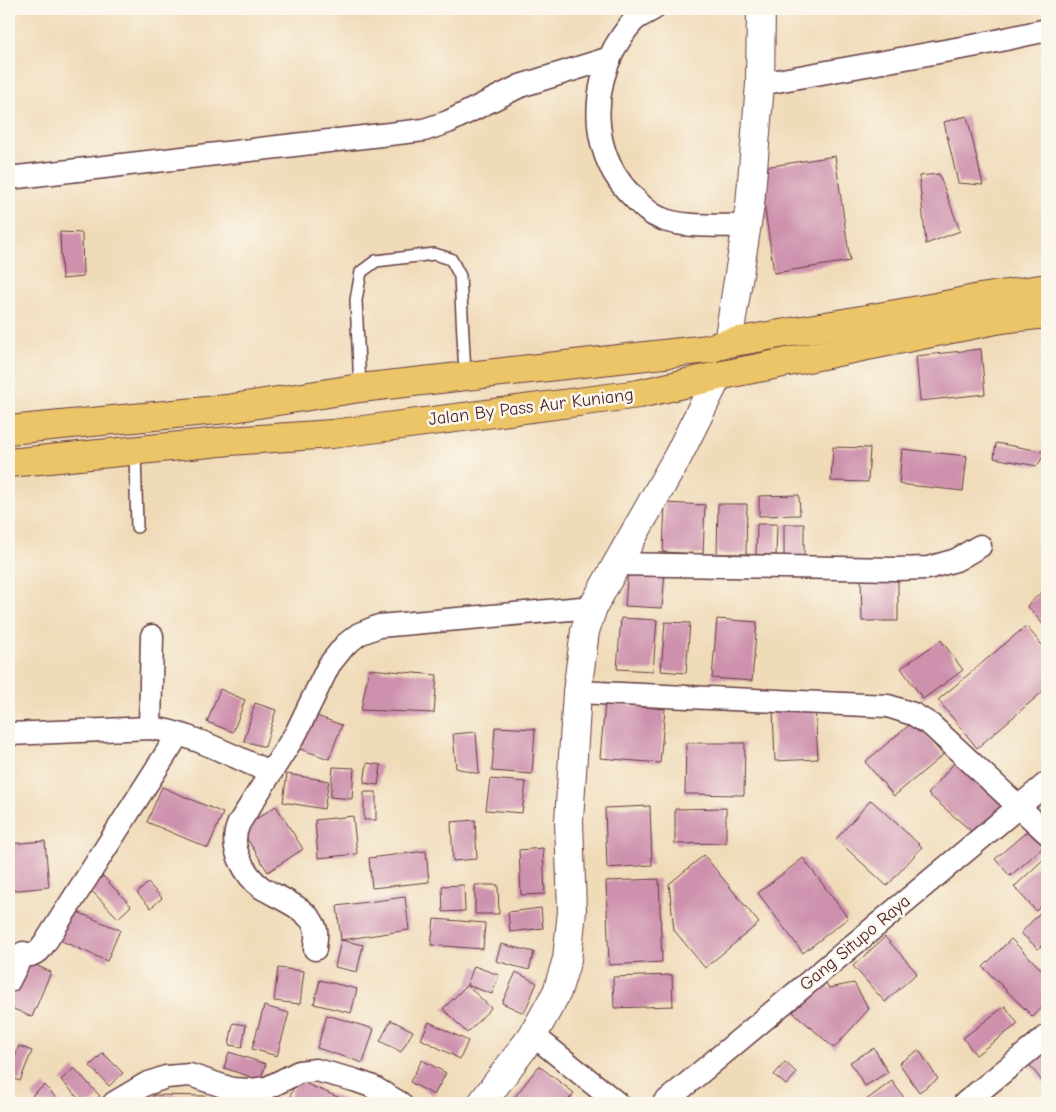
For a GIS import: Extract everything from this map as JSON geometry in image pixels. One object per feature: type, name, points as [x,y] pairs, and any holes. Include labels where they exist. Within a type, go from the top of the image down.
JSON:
[{"type":"highway","name":"Jalan By Pass Aur Kuniang","points":[[9,463],[332,434],[639,394],[1018,304],[1047,288]]},
{"type":"highway","name":"Jalan By Pass Aur Kuniang","points":[[9,430],[227,409],[360,388],[465,375],[708,350],[728,343],[1018,304],[1047,314]]},
{"type":"highway","points":[[227,409],[230,442]]},
{"type":"street","points":[[653,9],[636,19],[620,38],[610,58],[600,89],[598,127],[605,157],[624,189],[644,208],[660,219],[679,223],[747,226]]},
{"type":"street","points":[[728,343],[750,205],[760,84],[761,9]]},
{"type":"street","points":[[760,84],[978,45],[1047,30]]},
{"type":"street","points":[[9,178],[424,130],[448,122],[520,86],[610,58]]},
{"type":"street","points":[[482,1103],[534,1035],[557,992],[567,959],[572,911],[569,821],[577,692],[585,631],[593,607],[678,458],[718,376]]},
{"type":"street","points":[[616,564],[885,569],[928,568],[956,560],[980,546]]},
{"type":"street","points":[[315,950],[316,929],[305,913],[261,887],[250,877],[243,866],[234,843],[235,832],[270,772],[296,733],[329,665],[345,645],[359,634],[380,626],[593,607]]},
{"type":"street","points":[[150,728],[152,636]]},
{"type":"street","points":[[577,692],[888,706],[912,714],[931,725],[1047,833]]},
{"type":"street","points":[[9,734],[159,729],[270,772]]},
{"type":"street","points":[[9,981],[16,950],[31,955],[39,952],[178,735]]},
{"type":"street","name":"Gang Situpo Raya","points":[[664,1103],[1047,783]]},
{"type":"street","points":[[534,1035],[618,1103]]},
{"type":"street","points":[[965,1103],[1047,1036]]},
{"type":"street","points":[[114,1103],[146,1084],[166,1077],[190,1075],[232,1089],[250,1090],[267,1088],[299,1072],[316,1070],[371,1086],[400,1103]]},
{"type":"lane","points":[[360,388],[356,300],[361,272],[376,261],[434,254],[452,258],[460,276],[465,375]]},
{"type":"lane","points":[[136,451],[137,527]]},
{"type":"building","points":[[967,116],[983,185],[958,183],[944,122]]},
{"type":"building","points":[[835,156],[850,261],[774,273],[759,168]]},
{"type":"building","points":[[939,174],[960,231],[926,244],[919,176]]},
{"type":"building","points":[[60,232],[82,233],[83,277],[62,279]]},
{"type":"building","points":[[981,349],[985,394],[920,401],[916,356]]},
{"type":"building","points":[[996,443],[1046,452],[1037,466],[994,458]]},
{"type":"building","points":[[833,447],[870,448],[868,482],[831,481]]},
{"type":"building","points":[[902,449],[967,456],[963,491],[899,484]]},
{"type":"building","points":[[799,495],[800,515],[759,516],[759,496]]},
{"type":"building","points":[[665,503],[705,505],[703,554],[663,552]]},
{"type":"building","points":[[718,504],[747,504],[746,554],[717,554]]},
{"type":"building","points":[[757,524],[777,524],[776,555],[756,555]]},
{"type":"building","points":[[784,524],[804,524],[804,556],[784,556]]},
{"type":"building","points":[[628,569],[665,572],[662,608],[625,606]]},
{"type":"building","points":[[898,576],[898,621],[862,621],[861,577]]},
{"type":"building","points":[[1047,587],[1047,629],[1027,606]]},
{"type":"building","points":[[621,618],[657,620],[653,671],[617,669]]},
{"type":"building","points":[[717,619],[757,622],[752,681],[712,678]]},
{"type":"building","points":[[665,622],[690,623],[686,673],[661,671]]},
{"type":"building","points":[[1026,626],[1047,651],[1047,688],[977,748],[938,700]]},
{"type":"building","points":[[941,640],[963,670],[923,699],[901,668]]},
{"type":"building","points":[[369,669],[437,675],[434,713],[361,710]]},
{"type":"building","points":[[220,689],[245,700],[233,732],[207,722]]},
{"type":"building","points":[[255,703],[276,710],[265,747],[244,741]]},
{"type":"building","points":[[605,703],[665,709],[660,763],[600,758]]},
{"type":"building","points":[[815,708],[818,759],[775,761],[773,710]]},
{"type":"building","points":[[314,715],[342,725],[329,759],[300,749]]},
{"type":"building","points":[[914,721],[943,755],[894,796],[865,762]]},
{"type":"building","points":[[495,727],[535,729],[532,774],[492,771]]},
{"type":"building","points":[[476,732],[479,774],[456,768],[453,734]]},
{"type":"building","points":[[686,743],[745,743],[744,795],[685,794]]},
{"type":"building","points":[[955,762],[1004,804],[977,836],[928,794]]},
{"type":"building","points":[[367,763],[381,765],[378,785],[364,783]]},
{"type":"building","points":[[333,767],[354,768],[352,799],[330,797]]},
{"type":"building","points":[[287,774],[329,781],[324,809],[283,802]]},
{"type":"building","points":[[490,779],[526,782],[522,813],[486,810]]},
{"type":"building","points":[[162,787],[223,813],[208,848],[147,822]]},
{"type":"building","points":[[364,792],[376,792],[376,820],[364,820]]},
{"type":"building","points":[[871,800],[922,847],[887,886],[836,839]]},
{"type":"building","points":[[276,806],[303,849],[268,872],[241,829]]},
{"type":"building","points":[[650,806],[652,865],[607,868],[605,808]]},
{"type":"building","points":[[726,808],[726,843],[675,844],[675,809]]},
{"type":"building","points":[[353,816],[357,854],[318,858],[315,820]]},
{"type":"building","points":[[475,820],[477,859],[453,861],[451,822]]},
{"type":"building","points":[[1033,826],[1047,844],[1010,876],[995,859]]},
{"type":"building","points":[[45,841],[49,887],[9,891],[9,844]]},
{"type":"building","points":[[543,848],[545,894],[521,895],[519,850]]},
{"type":"building","points":[[426,851],[429,882],[372,888],[369,858]]},
{"type":"building","points":[[704,855],[759,923],[705,968],[674,930],[669,884]]},
{"type":"building","points":[[1047,856],[1047,900],[1036,911],[1014,887]]},
{"type":"building","points":[[803,858],[848,918],[803,953],[758,893]]},
{"type":"building","points":[[103,876],[131,906],[118,918],[90,889]]},
{"type":"building","points":[[659,879],[662,962],[609,965],[606,881]]},
{"type":"building","points":[[148,883],[162,898],[151,908],[137,893]]},
{"type":"building","points":[[464,885],[465,911],[443,912],[442,886]]},
{"type":"building","points":[[475,885],[498,885],[499,914],[475,914]]},
{"type":"building","points":[[405,897],[409,930],[341,940],[337,906]]},
{"type":"building","points":[[1047,905],[1047,940],[1038,949],[1021,933]]},
{"type":"building","points":[[68,908],[120,930],[107,961],[55,938]]},
{"type":"building","points":[[541,908],[543,928],[510,932],[508,912]]},
{"type":"building","points":[[434,919],[485,923],[483,949],[431,945]]},
{"type":"building","points":[[885,937],[917,973],[885,1002],[853,966]]},
{"type":"building","points":[[1011,939],[1047,975],[1047,1002],[1033,1017],[983,967]]},
{"type":"building","points":[[341,940],[363,945],[357,972],[335,967]]},
{"type":"building","points":[[501,944],[534,952],[529,970],[496,961]]},
{"type":"building","points":[[24,960],[51,972],[32,1017],[9,1007],[9,994]]},
{"type":"building","points":[[474,966],[499,975],[492,994],[467,985]]},
{"type":"building","points":[[278,968],[304,971],[300,1004],[274,1001]]},
{"type":"building","points":[[516,972],[537,983],[524,1013],[502,1003]]},
{"type":"building","points":[[672,975],[673,1006],[614,1008],[613,977]]},
{"type":"building","points":[[823,978],[829,988],[854,983],[869,1009],[834,1048],[793,1012]]},
{"type":"building","points":[[320,980],[357,989],[351,1013],[314,1004]]},
{"type":"building","points":[[467,985],[491,1008],[467,1033],[443,1009]]},
{"type":"building","points":[[264,1006],[289,1013],[277,1056],[252,1049]]},
{"type":"building","points":[[1005,1006],[1018,1024],[976,1055],[963,1038]]},
{"type":"building","points":[[327,1015],[374,1029],[363,1063],[317,1048]]},
{"type":"building","points":[[391,1020],[413,1031],[401,1052],[380,1041]]},
{"type":"building","points":[[429,1022],[468,1041],[460,1059],[421,1039]]},
{"type":"building","points":[[233,1023],[246,1025],[242,1047],[229,1045]]},
{"type":"building","points":[[19,1046],[32,1051],[20,1081],[9,1077],[9,1072]]},
{"type":"building","points":[[874,1048],[888,1072],[865,1086],[850,1062]]},
{"type":"building","points":[[919,1050],[938,1079],[919,1092],[899,1063]]},
{"type":"building","points":[[1047,1051],[1047,1088],[1030,1065]]},
{"type":"building","points":[[229,1052],[266,1064],[260,1080],[224,1068]]},
{"type":"building","points":[[103,1053],[123,1073],[109,1086],[90,1066]]},
{"type":"building","points":[[422,1060],[446,1073],[434,1095],[410,1082]]},
{"type":"building","points":[[785,1062],[797,1073],[786,1085],[774,1075]]},
{"type":"building","points":[[539,1066],[574,1093],[566,1103],[510,1103]]},
{"type":"building","points":[[74,1068],[100,1096],[92,1103],[83,1103],[61,1080]]},
{"type":"building","points":[[297,1080],[345,1100],[343,1103],[294,1103],[288,1101]]},
{"type":"building","points":[[892,1081],[905,1099],[899,1103],[862,1103]]},
{"type":"building","points":[[45,1085],[60,1103],[38,1103],[32,1095]]},
{"type":"building","points":[[272,1094],[274,1103],[253,1103],[252,1099]]},
{"type":"building","points":[[153,1095],[205,1096],[205,1103],[153,1103]]}]
